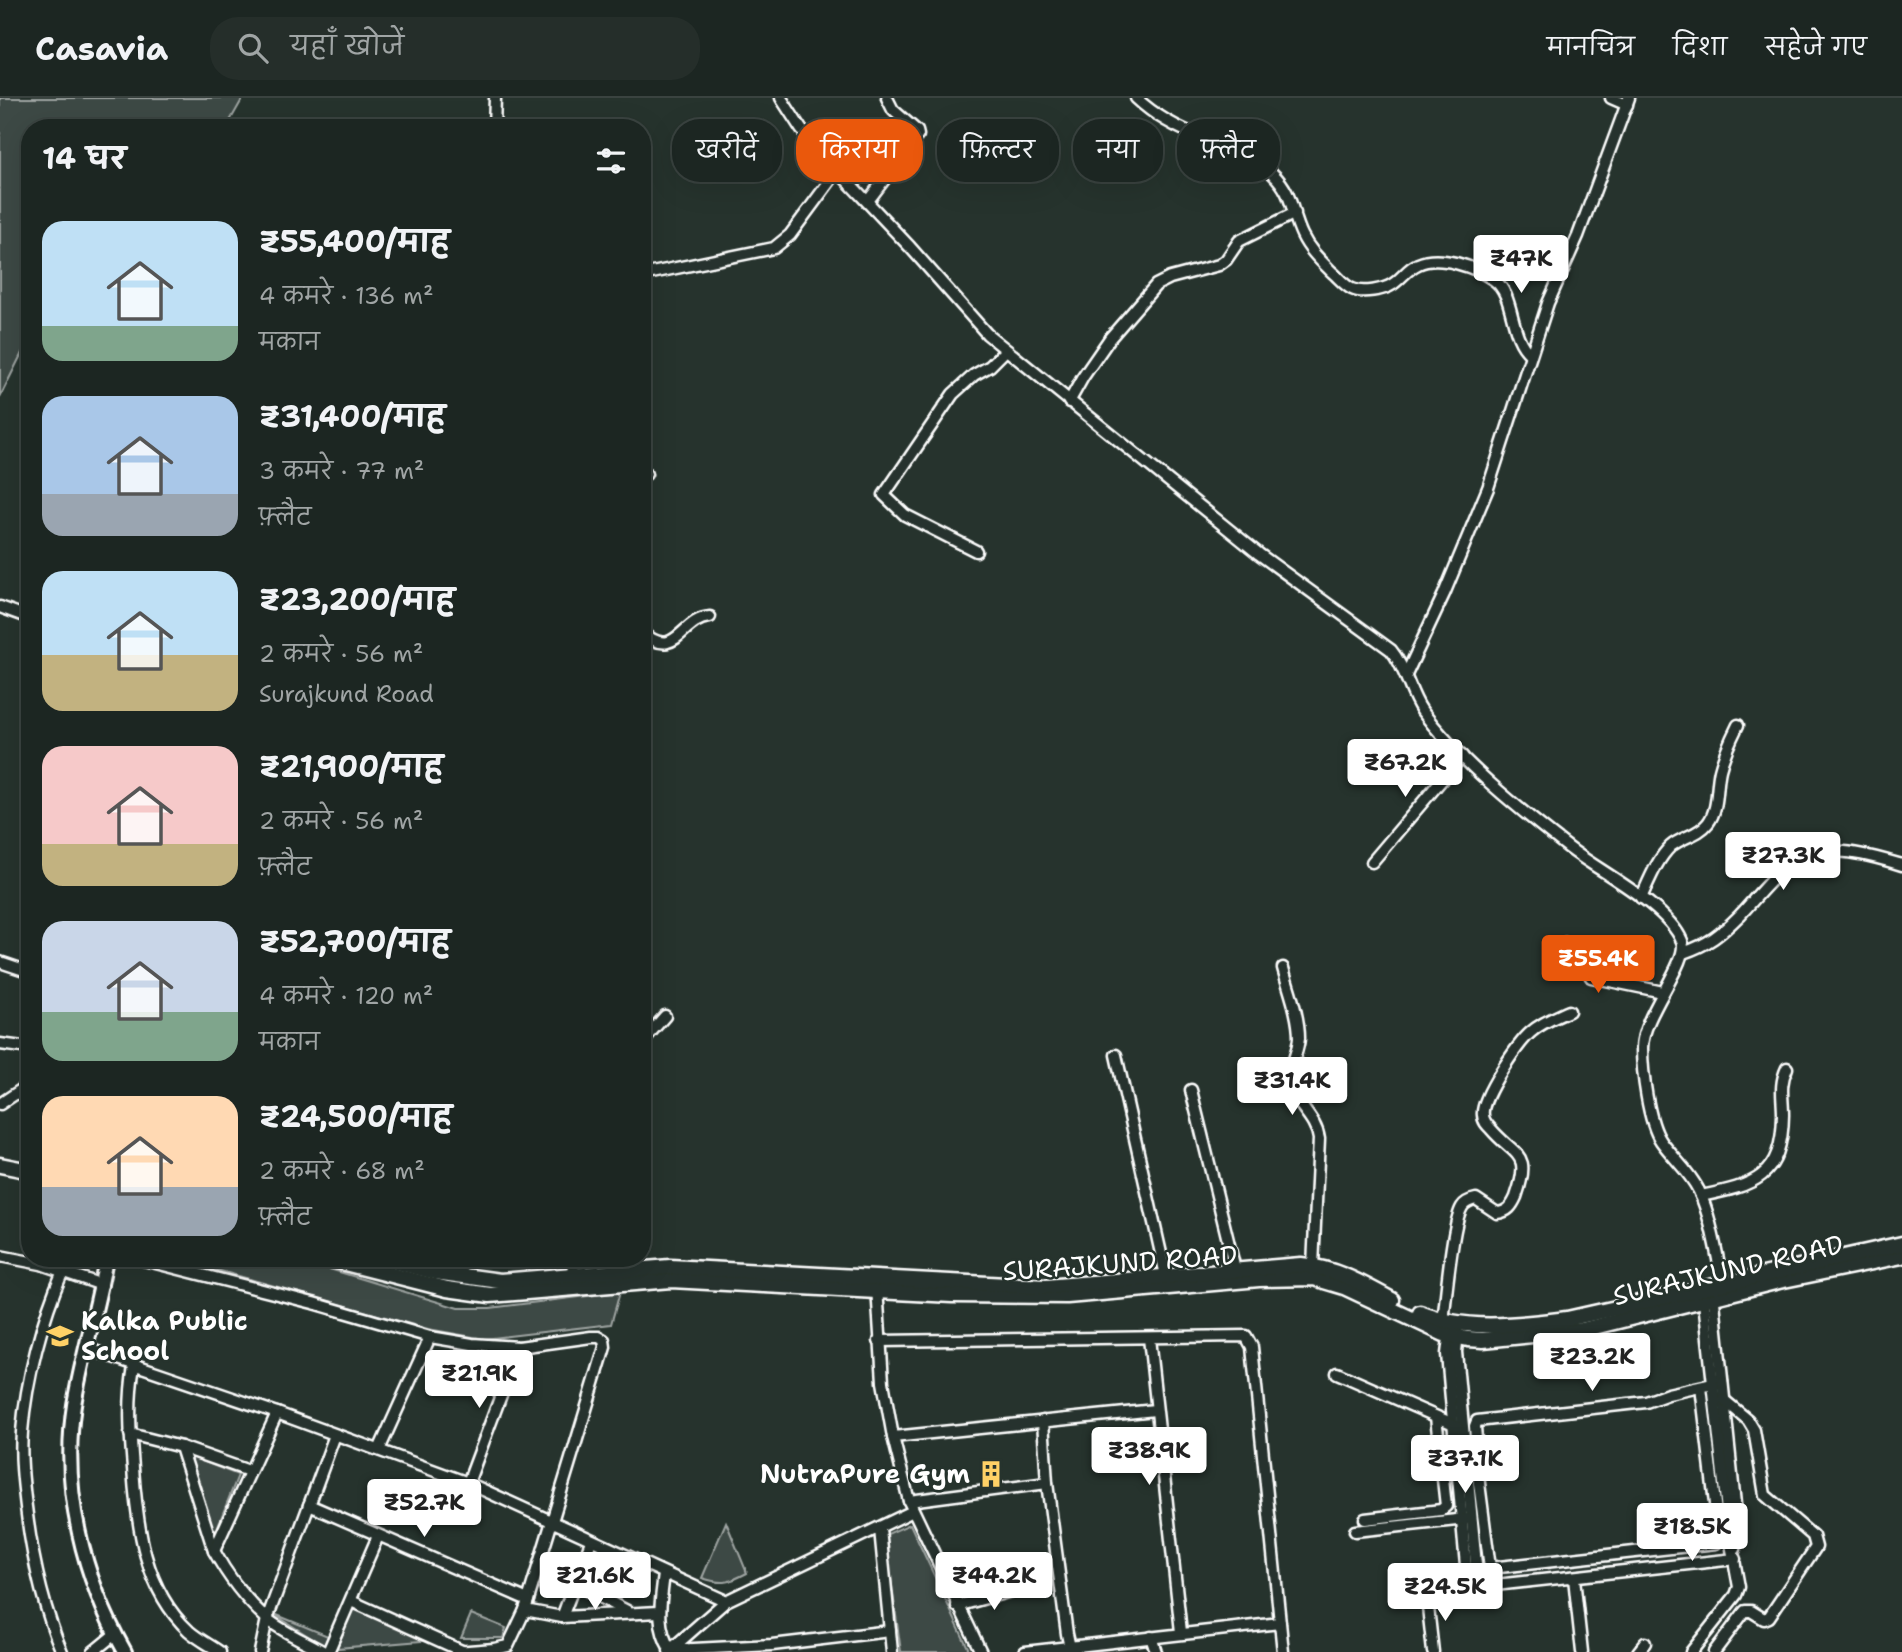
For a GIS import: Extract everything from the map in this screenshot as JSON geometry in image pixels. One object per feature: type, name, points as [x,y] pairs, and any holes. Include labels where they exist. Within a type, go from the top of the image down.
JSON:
[{"type":"main road","points":[[0,1165],[21,1169]]},
{"type":"main road","points":[[0,1175],[21,1178]]},
{"type":"main road","name":"SURAJKUND ROAD","points":[[1711,1291],[1902,1244]]},
{"type":"main road","name":"SURAJKUND ROAD","points":[[361,1267],[447,1289],[490,1295],[671,1280],[1046,1287],[1314,1278],[1452,1329],[1567,1319],[1902,1256]]},
{"type":"main road","name":"SURAJKUND ROAD","points":[[1168,1282],[1235,1269],[1313,1266],[1340,1273],[1452,1329]]},
{"type":"main road","name":"SURAJKUND ROAD","points":[[415,1267],[482,1279],[520,1281],[670,1267],[877,1285]]},
{"type":"street","points":[[494,119],[495,98]]},
{"type":"street","points":[[781,98],[796,121]]},
{"type":"street","points":[[868,201],[918,135],[893,110],[887,98]]},
{"type":"street","points":[[1136,98],[1168,122],[1203,138],[1240,149],[1254,157],[1280,181],[1290,197],[1301,234],[1312,252],[1345,284],[1355,290],[1391,285],[1415,265],[1427,261],[1460,265],[1492,278],[1502,289],[1520,342],[1530,354]]},
{"type":"street","points":[[1406,675],[1444,594],[1488,488],[1530,354],[1555,285],[1578,236],[1628,102],[1611,98]]},
{"type":"street","points":[[651,273],[774,248],[790,235],[829,182]]},
{"type":"street","points":[[850,182],[975,321],[1006,350],[1270,562],[1391,650],[1423,712],[1462,756],[1569,849],[1641,898],[1676,931],[1682,941],[1683,953],[1653,1009],[1643,1039],[1648,1092],[1657,1134],[1694,1182],[1701,1196],[1730,1538],[1739,1587],[1738,1592],[1691,1652]]},
{"type":"street","points":[[1069,402],[1110,338],[1156,285],[1170,278],[1223,263],[1238,241],[1295,213]]},
{"type":"street","points":[[976,551],[905,515],[884,498],[884,495],[953,394],[1006,350]]},
{"type":"street","points":[[0,607],[21,615]]},
{"type":"street","points":[[651,638],[660,643],[670,642],[681,636],[696,621],[710,617]]},
{"type":"street","points":[[1641,898],[1667,850],[1699,831],[1710,820],[1722,764],[1738,724]]},
{"type":"street","points":[[1372,862],[1462,756]]},
{"type":"street","points":[[1683,953],[1702,947],[1717,937],[1780,873],[1805,856],[1828,852],[1862,854],[1902,865]]},
{"type":"street","points":[[1564,943],[1592,949],[1588,971],[1591,977],[1663,992]]},
{"type":"street","points":[[0,962],[21,969]]},
{"type":"street","points":[[1283,968],[1298,1032],[1298,1049],[1290,1083],[1293,1093],[1315,1124],[1319,1139],[1313,1266]]},
{"type":"street","points":[[1466,1519],[1460,1497],[1452,1329],[1454,1237],[1461,1208],[1470,1200],[1476,1199],[1497,1213],[1506,1211],[1513,1204],[1522,1173],[1522,1161],[1517,1151],[1493,1132],[1484,1120],[1484,1103],[1525,1038],[1540,1025],[1569,1011]]},
{"type":"street","points":[[651,1032],[665,1016]]},
{"type":"street","points":[[0,1044],[21,1047]]},
{"type":"street","points":[[1116,1055],[1168,1282]]},
{"type":"street","points":[[1701,1196],[1745,1185],[1760,1178],[1770,1169],[1781,1135],[1783,1112],[1780,1086],[1787,1068]]},
{"type":"street","points":[[0,1104],[21,1090]]},
{"type":"street","points":[[1191,1090],[1235,1269]]},
{"type":"street","points":[[0,1256],[21,1261]]},
{"type":"street","points":[[46,1267],[102,1284]]},
{"type":"street","points":[[105,1267],[72,1423],[71,1484],[93,1585],[125,1652]]},
{"type":"street","points":[[171,1267],[313,1303],[430,1337],[472,1345],[519,1347],[591,1337],[602,1338],[605,1344],[527,1605],[508,1646],[494,1650],[456,1652]]},
{"type":"street","points":[[574,1267],[574,1276]]},
{"type":"street","points":[[62,1652],[40,1588],[30,1541],[22,1469],[22,1432],[46,1314],[63,1271]]},
{"type":"street","points":[[877,1285],[879,1341],[892,1437],[911,1506],[981,1652]]},
{"type":"street","points":[[879,1341],[1149,1338],[1243,1334],[1250,1342],[1283,1652]]},
{"type":"street","points":[[379,1450],[430,1337]]},
{"type":"street","points":[[1149,1338],[1181,1632]]},
{"type":"street","points":[[468,1483],[519,1347]]},
{"type":"street","points":[[86,1348],[277,1413],[468,1483],[726,1601]]},
{"type":"street","points":[[134,1366],[129,1400],[130,1434],[138,1526],[152,1576],[187,1629],[220,1652]]},
{"type":"street","points":[[1337,1373],[1458,1426]]},
{"type":"street","points":[[1701,1387],[1719,1537],[1716,1544],[1491,1568],[1479,1483],[1475,1426],[1477,1421],[1646,1402],[1668,1394],[1717,1383]]},
{"type":"street","points":[[1717,1383],[1724,1400],[1738,1533],[1735,1556]]},
{"type":"street","points":[[1714,1652],[1745,1611],[1764,1619],[1769,1617],[1816,1547],[1813,1536],[1765,1495],[1754,1430],[1748,1420],[1724,1400]]},
{"type":"street","points":[[892,1437],[1155,1410]]},
{"type":"street","points":[[214,1551],[277,1413]]},
{"type":"street","points":[[1365,1519],[1441,1510],[1446,1506],[1436,1417]]},
{"type":"street","points":[[1043,1420],[1047,1483],[1070,1649]]},
{"type":"street","points":[[1458,1426],[1467,1483],[1466,1519],[1473,1587]]},
{"type":"street","points":[[130,1434],[181,1447],[249,1471]]},
{"type":"street","points":[[260,1652],[267,1619],[335,1435]]},
{"type":"street","points":[[181,1447],[214,1551],[235,1583],[267,1619],[326,1652],[378,1536]]},
{"type":"street","points":[[669,1650],[726,1601],[880,1529],[911,1506],[1047,1483]]},
{"type":"street","points":[[1467,1483],[1479,1483]]},
{"type":"street","points":[[1445,1499],[1460,1497]]},
{"type":"street","points":[[309,1504],[527,1605],[562,1617],[659,1612]]},
{"type":"street","points":[[1355,1531],[1466,1519]]},
{"type":"street","points":[[880,1529],[892,1652]]},
{"type":"street","points":[[562,1617],[591,1541]]},
{"type":"street","points":[[1435,1650],[1428,1594],[1735,1556]]},
{"type":"street","points":[[664,1574],[659,1612],[661,1631],[669,1650]]},
{"type":"street","points":[[1574,1578],[1582,1652]]},
{"type":"street","points":[[575,1584],[629,1612]]},
{"type":"street","points":[[957,1606],[1021,1588]]},
{"type":"street","points":[[351,1601],[462,1651]]},
{"type":"street","points":[[1025,1652],[1070,1649],[1181,1632],[1280,1623]]},
{"type":"street","points":[[669,1650],[772,1649],[890,1630]]},
{"type":"street","points":[[93,1652],[115,1634]]},
{"type":"street","points":[[1152,1637],[1156,1652]]},
{"type":"shaded area","points":[[0,98],[243,98],[231,119],[21,119],[21,355],[0,397]]},
{"type":"shaded area","points":[[206,1267],[323,1267],[458,1308],[490,1308],[620,1292],[611,1324],[484,1339],[428,1329]]},
{"type":"shaded area","points":[[189,1456],[238,1475],[212,1541]]},
{"type":"shaded area","points":[[726,1522],[747,1573],[725,1582],[715,1582],[702,1578]]},
{"type":"shaded area","points":[[910,1524],[970,1652],[901,1652],[885,1535]]},
{"type":"shaded area","points":[[353,1608],[433,1640],[337,1648]]},
{"type":"shaded area","points":[[272,1613],[328,1636],[324,1646]]},
{"type":"shaded area","points":[[471,1614],[506,1628],[503,1638],[461,1638]]},
{"type":"place","name":"Kalka Public School","points":[[60,1336]]},
{"type":"place","name":"NutraPure Gym","points":[[991,1474]]}]
